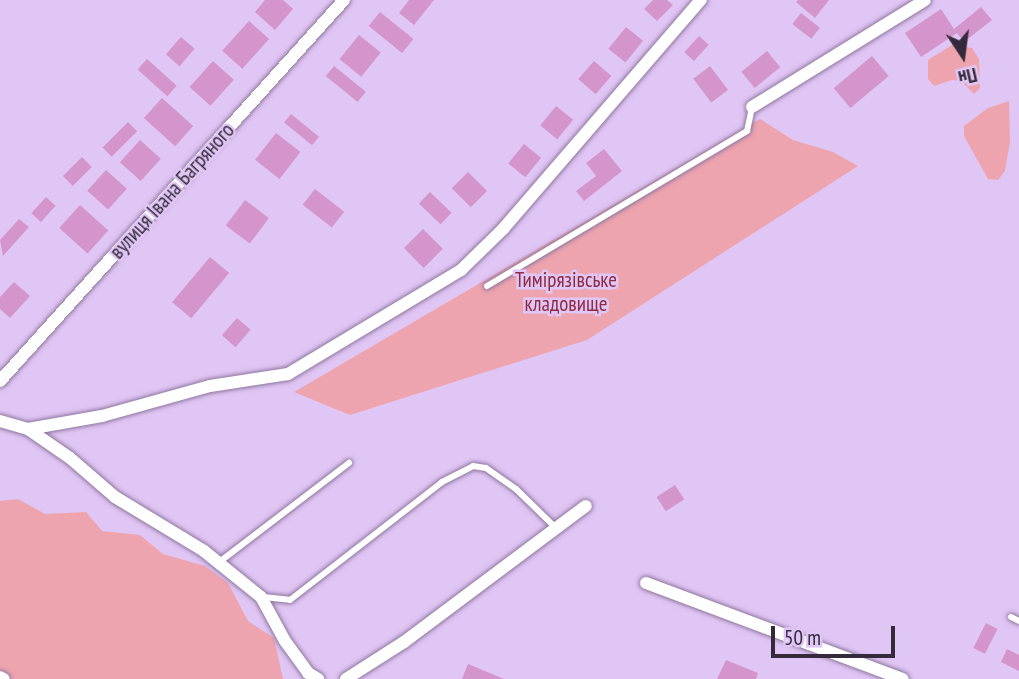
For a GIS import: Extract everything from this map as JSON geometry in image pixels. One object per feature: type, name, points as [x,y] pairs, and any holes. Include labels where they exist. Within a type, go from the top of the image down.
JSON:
[{"type":"street","name":"вулиця Івана Багряного","points":[[0,382],[344,0]]},
{"type":"street","points":[[28,429],[102,416],[210,386],[288,374],[461,270],[503,229],[701,0]]},
{"type":"street","points":[[752,107],[925,0]]},
{"type":"street","points":[[0,421],[28,429],[70,458],[115,497],[218,562],[261,597],[285,641],[308,673],[318,679]]},
{"type":"street","points":[[346,679],[404,642],[586,506]]},
{"type":"street","points":[[646,583],[902,679]]},
{"type":"lane","points":[[487,286],[747,131],[752,107]]},
{"type":"lane","points":[[218,562],[349,463]]},
{"type":"lane","points":[[261,597],[290,600],[442,482],[473,466],[486,468],[516,489],[556,528]]},
{"type":"lane","points":[[1011,617],[1019,621]]},
{"type":"green space","points":[[952,45],[972,48],[979,59],[980,88],[974,94],[961,81],[952,80],[934,86],[928,79],[928,60]]},
{"type":"green space","points":[[1009,101],[1010,142],[1005,171],[998,180],[988,179],[964,136],[964,126],[988,108]]},
{"type":"green space","name":"Тимірязівське кладовище","points":[[760,119],[793,140],[833,152],[858,166],[587,340],[350,415],[294,392]]},
{"type":"green space","points":[[18,499],[45,514],[86,512],[102,531],[140,535],[163,554],[205,566],[228,583],[248,621],[274,638],[283,679],[0,679],[0,501]]},
{"type":"building","points":[[265,0],[283,0],[293,9],[275,30],[255,12]]},
{"type":"building","points":[[409,0],[434,0],[414,25],[399,13]]},
{"type":"building","points":[[653,0],[667,0],[673,5],[657,21],[644,9]]},
{"type":"building","points":[[829,0],[815,18],[796,2]]},
{"type":"building","points":[[981,7],[992,20],[964,42],[957,33],[921,57],[905,33],[941,9],[954,29]]},
{"type":"building","points":[[380,12],[413,39],[402,53],[369,26]]},
{"type":"building","points":[[801,13],[820,28],[811,39],[792,24]]},
{"type":"building","points":[[249,21],[269,39],[242,69],[222,51]]},
{"type":"building","points":[[626,27],[643,41],[625,63],[608,49]]},
{"type":"building","points":[[359,35],[381,53],[361,77],[339,59]]},
{"type":"building","points":[[699,36],[709,45],[694,61],[684,52]]},
{"type":"building","points":[[181,37],[195,49],[179,66],[166,54]]},
{"type":"building","points":[[767,51],[780,67],[755,88],[741,72]]},
{"type":"building","points":[[872,56],[889,76],[850,108],[834,88]]},
{"type":"building","points":[[147,59],[177,86],[167,96],[138,69]]},
{"type":"building","points":[[213,61],[234,80],[210,106],[190,87]]},
{"type":"building","points":[[594,61],[611,76],[596,94],[578,79]]},
{"type":"building","points":[[334,66],[366,92],[358,102],[326,76]]},
{"type":"building","points":[[710,66],[728,90],[711,103],[693,79]]},
{"type":"building","points":[[162,98],[193,126],[175,146],[144,118]]},
{"type":"building","points":[[556,106],[573,120],[557,139],[540,125]]},
{"type":"building","points":[[291,114],[319,137],[312,145],[284,123]]},
{"type":"building","points":[[128,122],[137,131],[112,157],[103,147]]},
{"type":"building","points":[[276,133],[300,152],[279,179],[255,160]]},
{"type":"building","points":[[140,140],[161,159],[141,181],[120,162]]},
{"type":"building","points":[[524,144],[541,158],[525,177],[508,163]]},
{"type":"building","points":[[604,149],[622,171],[584,201],[576,191],[596,176],[586,163]]},
{"type":"building","points":[[82,157],[92,167],[73,186],[63,176]]},
{"type":"building","points":[[106,170],[127,189],[108,210],[87,191]]},
{"type":"building","points":[[468,172],[487,191],[471,207],[452,188]]},
{"type":"building","points":[[315,189],[344,212],[332,228],[303,205]]},
{"type":"building","points":[[430,192],[452,213],[440,224],[419,204]]},
{"type":"building","points":[[46,197],[56,206],[41,222],[31,213]]},
{"type":"building","points":[[245,200],[269,218],[250,244],[226,226]]},
{"type":"building","points":[[80,205],[108,230],[87,253],[59,228]]},
{"type":"building","points":[[19,219],[29,227],[3,256],[0,240]]},
{"type":"building","points":[[423,229],[443,249],[424,268],[404,248]]},
{"type":"building","points":[[210,257],[229,273],[191,318],[172,302]]},
{"type":"building","points":[[14,282],[30,296],[10,318],[0,309],[0,297]]},
{"type":"building","points":[[237,318],[251,330],[235,347],[222,335]]},
{"type":"building","points":[[675,485],[684,499],[666,511],[657,497]]},
{"type":"building","points":[[986,623],[998,629],[985,654],[973,648]]},
{"type":"building","points":[[1007,649],[1019,655],[1019,671],[1001,662]]},
{"type":"building","points":[[726,660],[758,673],[756,679],[717,679]]},
{"type":"building","points":[[468,664],[504,679],[462,679]]}]
